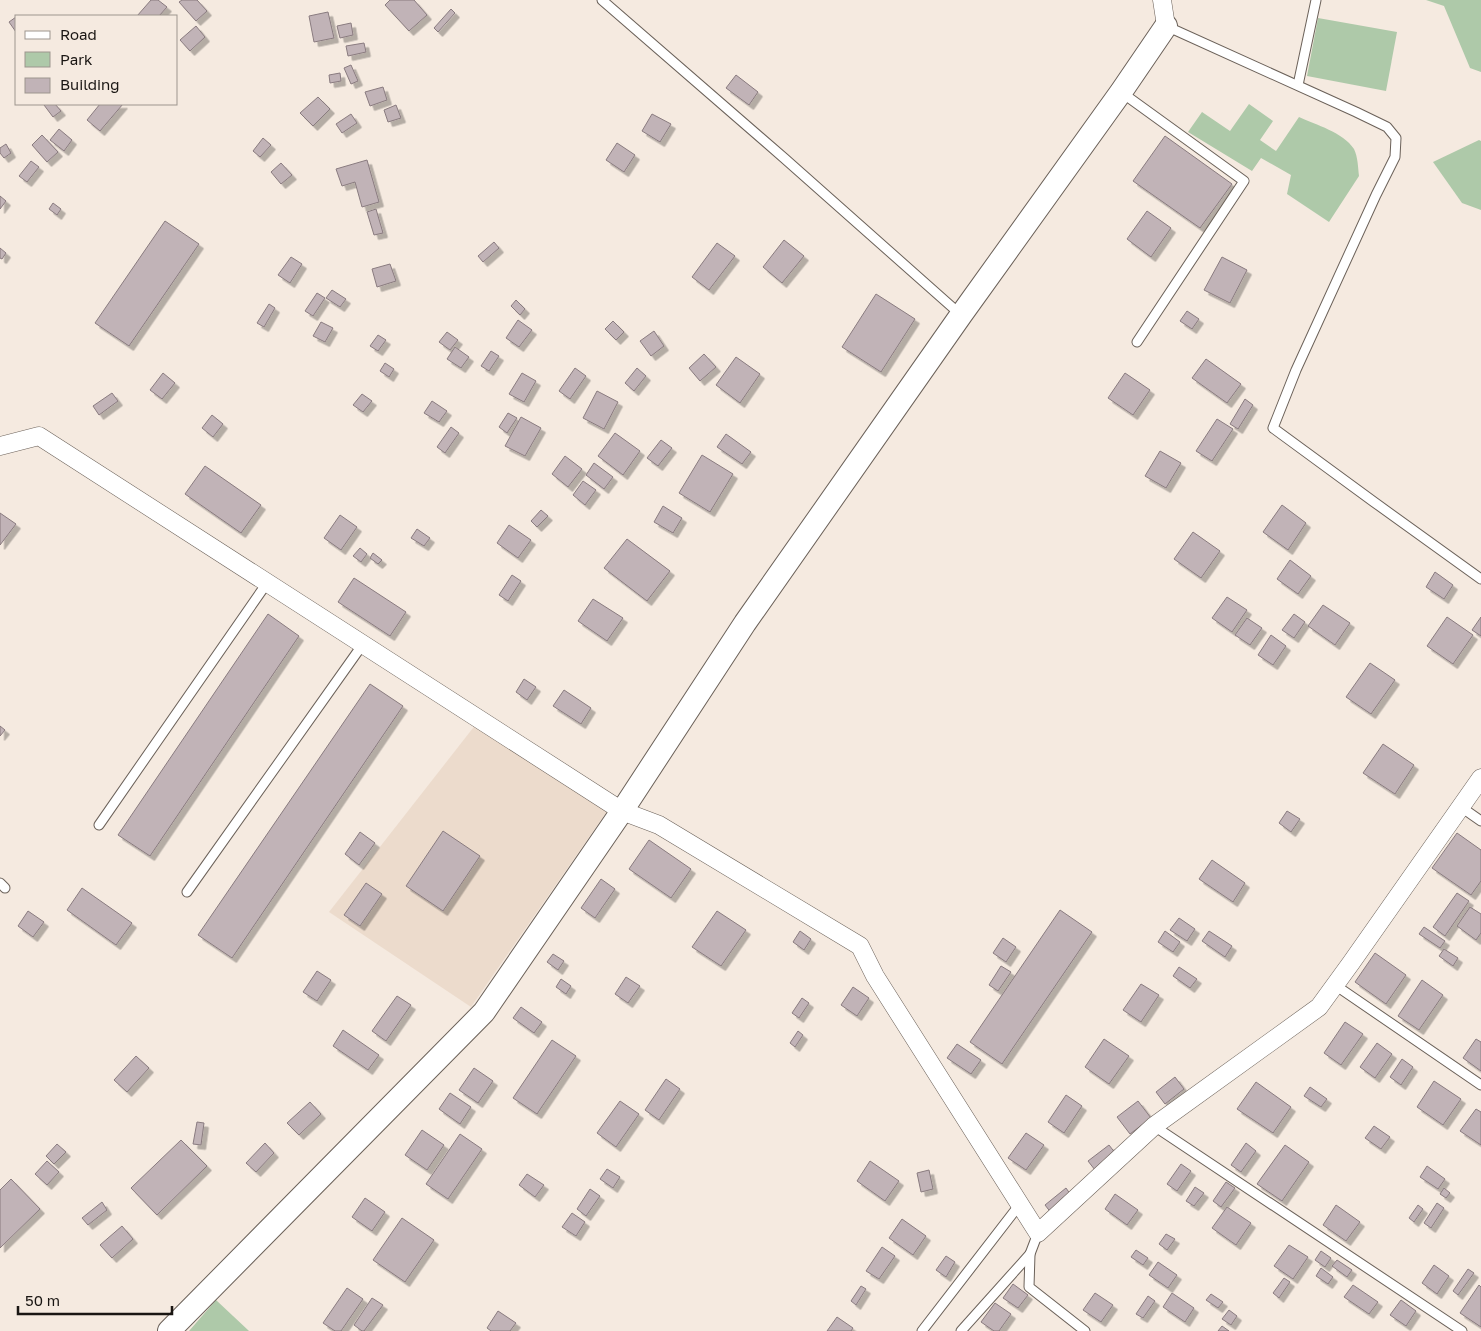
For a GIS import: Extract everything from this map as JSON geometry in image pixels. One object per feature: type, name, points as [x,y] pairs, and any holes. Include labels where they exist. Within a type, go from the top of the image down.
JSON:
[{"type":"street","points":[[170,1331],[484,1012],[622,811],[745,623],[1166,26],[1162,0]]},
{"type":"street","points":[[0,446],[39,436],[622,811],[658,825],[860,946],[875,976],[1038,1233],[1154,1126],[1318,1006],[1335,985],[1481,778]]},
{"type":"lane","points":[[602,0],[961,315]]},
{"type":"lane","points":[[1298,85],[1316,0]]},
{"type":"lane","points":[[1166,26],[1387,127],[1396,138],[1395,157],[1296,370],[1273,428],[1481,579]]},
{"type":"lane","points":[[1121,92],[1244,181],[1137,342]]},
{"type":"lane","points":[[99,825],[267,582]]},
{"type":"lane","points":[[187,892],[363,644]]},
{"type":"lane","points":[[1461,807],[1481,821]]},
{"type":"lane","points":[[1335,985],[1481,1085]]},
{"type":"lane","points":[[1154,1126],[1462,1331]]},
{"type":"lane","points":[[922,1331],[1020,1204]]},
{"type":"lane","points":[[1038,1233],[1030,1254],[1030,1287],[1085,1331]]},
{"type":"lane","points":[[961,1331],[1030,1254]]},
{"type":"shaded area","points":[[480,719],[612,804],[471,1007],[329,912]]},
{"type":"green space","points":[[1426,0],[1481,0],[1481,72],[1470,68],[1444,6]]},
{"type":"green space","points":[[1318,18],[1397,32],[1386,91],[1307,76]]},
{"type":"green space","points":[[1249,104],[1273,121],[1260,140],[1276,151],[1299,117],[1343,138],[1354,149],[1359,176],[1329,222],[1287,194],[1291,175],[1261,158],[1252,171],[1188,132],[1202,112],[1230,131]]},
{"type":"green space","points":[[1479,140],[1481,141],[1481,210],[1462,203],[1433,162]]},
{"type":"green space","points":[[216,1300],[249,1331],[189,1331]]},
{"type":"building","points":[[151,0],[158,0],[167,7],[160,15],[138,15]]},
{"type":"building","points":[[182,0],[197,0],[207,11],[196,21],[179,2]]},
{"type":"building","points":[[390,0],[414,0],[427,15],[409,31],[385,5]]},
{"type":"building","points":[[451,9],[455,13],[438,32],[434,28]]},
{"type":"building","points":[[328,12],[334,38],[314,42],[309,16]]},
{"type":"building","points":[[15,18],[15,31],[9,22]]},
{"type":"building","points":[[351,23],[353,35],[340,38],[337,26]]},
{"type":"building","points":[[196,26],[205,37],[190,51],[180,40]]},
{"type":"building","points":[[364,43],[366,52],[348,56],[346,46]]},
{"type":"building","points":[[351,65],[358,81],[351,84],[344,68]]},
{"type":"building","points":[[340,73],[341,81],[330,83],[329,75]]},
{"type":"building","points":[[736,75],[758,92],[749,105],[726,88]]},
{"type":"building","points":[[383,87],[387,100],[370,106],[365,92]]},
{"type":"building","points":[[318,97],[330,109],[313,126],[300,113]]},
{"type":"building","points":[[44,105],[56,105],[61,111],[53,117]]},
{"type":"building","points":[[99,105],[122,105],[100,131],[87,120]]},
{"type":"building","points":[[396,105],[401,118],[388,122],[384,110]]},
{"type":"building","points":[[351,114],[357,123],[342,133],[336,124]]},
{"type":"building","points":[[652,114],[671,124],[660,142],[642,131]]},
{"type":"building","points":[[59,129],[72,140],[64,151],[50,140]]},
{"type":"building","points":[[42,135],[58,152],[47,162],[32,145]]},
{"type":"building","points":[[1165,136],[1232,184],[1200,228],[1133,181]]},
{"type":"building","points":[[263,138],[271,145],[260,157],[253,151]]},
{"type":"building","points":[[617,143],[635,155],[624,172],[606,160]]},
{"type":"building","points":[[6,144],[11,153],[4,158],[0,153],[0,148]]},
{"type":"building","points":[[367,160],[379,202],[362,207],[355,182],[342,186],[336,169]]},
{"type":"building","points":[[31,161],[39,167],[27,182],[19,176]]},
{"type":"building","points":[[281,163],[292,175],[281,184],[271,172]]},
{"type":"building","points":[[0,196],[6,201],[0,209]]},
{"type":"building","points":[[53,203],[61,209],[57,215],[49,209]]},
{"type":"building","points":[[376,209],[383,233],[374,235],[367,212]]},
{"type":"building","points":[[1147,211],[1171,228],[1151,257],[1127,239]]},
{"type":"building","points":[[165,221],[199,244],[129,346],[95,323]]},
{"type":"building","points":[[784,240],[804,256],[782,283],[763,267]]},
{"type":"building","points":[[494,242],[499,248],[483,262],[478,256]]},
{"type":"building","points":[[717,243],[735,256],[709,290],[692,277]]},
{"type":"building","points":[[0,248],[6,253],[2,259],[0,258]]},
{"type":"building","points":[[291,257],[302,264],[290,283],[278,275]]},
{"type":"building","points":[[1222,257],[1247,270],[1230,303],[1204,290]]},
{"type":"building","points":[[390,264],[396,281],[377,287],[372,269]]},
{"type":"building","points":[[332,290],[346,299],[340,307],[326,298]]},
{"type":"building","points":[[317,293],[325,298],[313,316],[305,311]]},
{"type":"building","points":[[876,294],[915,319],[881,372],[842,347]]},
{"type":"building","points":[[516,300],[525,309],[520,315],[511,306]]},
{"type":"building","points":[[269,304],[275,308],[264,327],[257,323]]},
{"type":"building","points":[[1187,311],[1199,319],[1192,329],[1180,321]]},
{"type":"building","points":[[518,320],[532,330],[519,347],[506,338]]},
{"type":"building","points":[[613,321],[624,332],[616,340],[605,329]]},
{"type":"building","points":[[321,322],[333,328],[325,342],[313,336]]},
{"type":"building","points":[[654,331],[664,346],[651,356],[640,341]]},
{"type":"building","points":[[447,332],[458,340],[450,350],[439,342]]},
{"type":"building","points":[[378,335],[386,340],[378,351],[370,346]]},
{"type":"building","points":[[455,347],[469,357],[461,368],[447,359]]},
{"type":"building","points":[[491,351],[499,356],[489,371],[481,366]]},
{"type":"building","points":[[704,354],[716,367],[700,381],[689,368]]},
{"type":"building","points":[[736,357],[760,374],[740,403],[716,385]]},
{"type":"building","points":[[1206,359],[1241,384],[1227,403],[1192,378]]},
{"type":"building","points":[[385,363],[394,369],[389,377],[380,371]]},
{"type":"building","points":[[575,368],[586,376],[570,399],[559,391]]},
{"type":"building","points":[[637,368],[646,376],[634,391],[625,383]]},
{"type":"building","points":[[163,373],[175,383],[162,399],[150,390]]},
{"type":"building","points":[[522,373],[536,381],[524,402],[509,394]]},
{"type":"building","points":[[1125,373],[1150,390],[1133,415],[1108,398]]},
{"type":"building","points":[[597,391],[618,402],[604,429],[583,418]]},
{"type":"building","points":[[112,393],[118,401],[99,415],[93,406]]},
{"type":"building","points":[[362,394],[372,401],[363,412],[353,405]]},
{"type":"building","points":[[1245,399],[1253,405],[1238,429],[1230,424]]},
{"type":"building","points":[[432,401],[447,411],[439,422],[424,413]]},
{"type":"building","points":[[508,413],[517,418],[507,433],[499,427]]},
{"type":"building","points":[[212,415],[223,424],[213,437],[202,428]]},
{"type":"building","points":[[521,417],[541,428],[525,456],[505,446]]},
{"type":"building","points":[[1217,419],[1233,429],[1212,461],[1196,451]]},
{"type":"building","points":[[451,427],[459,433],[445,453],[437,447]]},
{"type":"building","points":[[615,433],[640,451],[623,475],[598,456]]},
{"type":"building","points":[[726,434],[751,452],[742,464],[717,447]]},
{"type":"building","points":[[661,440],[672,448],[658,466],[647,458]]},
{"type":"building","points":[[1160,451],[1181,463],[1166,488],[1145,476]]},
{"type":"building","points":[[702,455],[733,474],[710,512],[679,493]]},
{"type":"building","points":[[565,456],[582,469],[568,487],[552,474]]},
{"type":"building","points":[[594,463],[613,477],[604,489],[586,475]]},
{"type":"building","points":[[205,466],[261,505],[241,533],[185,494]]},
{"type":"building","points":[[583,481],[596,490],[585,505],[573,495]]},
{"type":"building","points":[[1282,505],[1306,523],[1288,550],[1263,532]]},
{"type":"building","points":[[663,506],[682,518],[673,533],[654,522]]},
{"type":"building","points":[[541,510],[548,516],[537,527],[531,521]]},
{"type":"building","points":[[0,513],[16,524],[0,545]]},
{"type":"building","points":[[340,515],[357,527],[341,550],[324,538]]},
{"type":"building","points":[[509,525],[531,540],[518,558],[497,543]]},
{"type":"building","points":[[417,529],[430,538],[424,546],[411,538]]},
{"type":"building","points":[[1193,532],[1220,551],[1201,578],[1174,559]]},
{"type":"building","points":[[627,539],[670,571],[647,601],[604,568]]},
{"type":"building","points":[[360,548],[367,554],[361,562],[353,556]]},
{"type":"building","points":[[373,553],[382,560],[378,564],[370,558]]},
{"type":"building","points":[[1290,560],[1311,576],[1298,594],[1277,579]]},
{"type":"building","points":[[1435,572],[1453,585],[1444,599],[1426,587]]},
{"type":"building","points":[[512,575],[521,581],[508,601],[499,595]]},
{"type":"building","points":[[354,578],[406,612],[390,636],[338,602]]},
{"type":"building","points":[[1227,597],[1247,610],[1232,632],[1212,618]]},
{"type":"building","points":[[593,599],[623,618],[607,641],[578,621]]},
{"type":"building","points":[[1323,605],[1350,623],[1335,645],[1308,626]]},
{"type":"building","points":[[268,614],[299,636],[150,856],[118,835]]},
{"type":"building","points":[[1294,614],[1305,622],[1294,638],[1282,630]]},
{"type":"building","points":[[1447,617],[1473,635],[1453,664],[1427,646]]},
{"type":"building","points":[[1481,617],[1481,636],[1472,630]]},
{"type":"building","points":[[1247,618],[1262,628],[1250,645],[1235,635]]},
{"type":"building","points":[[1271,635],[1286,646],[1273,665],[1258,655]]},
{"type":"building","points":[[1370,663],[1395,680],[1371,714],[1346,697]]},
{"type":"building","points":[[524,679],[536,687],[527,700],[516,692]]},
{"type":"building","points":[[370,684],[403,706],[232,958],[198,935]]},
{"type":"building","points":[[564,690],[591,708],[581,724],[553,706]]},
{"type":"building","points":[[0,726],[5,730],[0,736]]},
{"type":"building","points":[[1383,744],[1414,765],[1395,794],[1363,773]]},
{"type":"building","points":[[1287,811],[1300,819],[1291,832],[1279,823]]},
{"type":"building","points":[[443,831],[480,856],[443,911],[406,886]]},
{"type":"building","points":[[360,832],[375,843],[359,865],[345,854]]},
{"type":"building","points":[[1457,833],[1481,850],[1481,881],[1471,895],[1432,868]]},
{"type":"building","points":[[649,840],[691,869],[671,898],[629,869]]},
{"type":"building","points":[[1212,860],[1245,883],[1233,902],[1199,879]]},
{"type":"building","points":[[601,879],[615,889],[595,918],[581,908]]},
{"type":"building","points":[[366,883],[382,894],[360,926],[344,915]]},
{"type":"building","points":[[82,888],[132,923],[116,945],[67,910]]},
{"type":"building","points":[[1457,893],[1469,901],[1445,936],[1433,927]]},
{"type":"building","points":[[1470,907],[1481,914],[1481,933],[1476,940],[1457,926]]},
{"type":"building","points":[[1060,910],[1092,932],[1002,1064],[970,1042]]},
{"type":"building","points":[[28,911],[44,922],[33,937],[18,926]]},
{"type":"building","points":[[717,911],[746,930],[721,966],[692,947]]},
{"type":"building","points":[[1179,918],[1195,929],[1187,941],[1170,930]]},
{"type":"building","points":[[1424,927],[1445,941],[1440,948],[1419,934]]},
{"type":"building","points":[[800,931],[811,939],[804,950],[793,942]]},
{"type":"building","points":[[1165,931],[1180,942],[1173,952],[1158,942]]},
{"type":"building","points":[[1209,931],[1232,946],[1225,957],[1202,941]]},
{"type":"building","points":[[1003,938],[1016,947],[1006,962],[993,953]]},
{"type":"building","points":[[1444,949],[1458,958],[1453,966],[1439,956]]},
{"type":"building","points":[[1375,953],[1406,975],[1386,1004],[1355,982]]},
{"type":"building","points":[[553,954],[564,961],[558,970],[547,962]]},
{"type":"building","points":[[1001,966],[1011,972],[998,991],[989,985]]},
{"type":"building","points":[[1179,967],[1197,979],[1190,988],[1173,976]]},
{"type":"building","points":[[317,971],[331,980],[317,1001],[303,992]]},
{"type":"building","points":[[626,977],[640,986],[628,1003],[615,994]]},
{"type":"building","points":[[561,979],[571,986],[566,994],[556,987]]},
{"type":"building","points":[[1422,980],[1443,995],[1419,1030],[1398,1016]]},
{"type":"building","points":[[1141,984],[1159,995],[1141,1022],[1123,1010]]},
{"type":"building","points":[[853,987],[869,998],[857,1016],[841,1005]]},
{"type":"building","points":[[397,996],[411,1005],[386,1041],[372,1031]]},
{"type":"building","points":[[802,998],[809,1003],[799,1018],[792,1013]]},
{"type":"building","points":[[521,1007],[542,1022],[534,1033],[513,1018]]},
{"type":"building","points":[[1345,1022],[1363,1034],[1341,1065],[1324,1053]]},
{"type":"building","points":[[343,1030],[379,1055],[368,1070],[333,1046]]},
{"type":"building","points":[[798,1031],[803,1035],[795,1047],[790,1043]]},
{"type":"building","points":[[1104,1039],[1129,1056],[1109,1084],[1085,1067]]},
{"type":"building","points":[[1476,1039],[1481,1042],[1481,1071],[1463,1058]]},
{"type":"building","points":[[552,1040],[576,1056],[537,1114],[513,1098]]},
{"type":"building","points":[[1377,1043],[1392,1054],[1375,1078],[1360,1067]]},
{"type":"building","points":[[957,1044],[981,1060],[971,1074],[947,1058]]},
{"type":"building","points":[[136,1056],[149,1068],[127,1092],[114,1080]]},
{"type":"building","points":[[1402,1059],[1413,1067],[1401,1085],[1390,1077]]},
{"type":"building","points":[[474,1068],[493,1081],[478,1103],[459,1090]]},
{"type":"building","points":[[1175,1077],[1184,1089],[1165,1104],[1156,1092]]},
{"type":"building","points":[[666,1079],[680,1089],[659,1120],[645,1110]]},
{"type":"building","points":[[1434,1081],[1461,1099],[1443,1125],[1417,1107]]},
{"type":"building","points":[[1256,1082],[1291,1107],[1273,1133],[1237,1109]]},
{"type":"building","points":[[1310,1087],[1327,1099],[1321,1107],[1304,1096]]},
{"type":"building","points":[[450,1093],[471,1107],[460,1124],[439,1109]]},
{"type":"building","points":[[1066,1095],[1082,1106],[1064,1133],[1048,1122]]},
{"type":"building","points":[[620,1101],[639,1114],[616,1147],[597,1133]]},
{"type":"building","points":[[1138,1101],[1151,1118],[1130,1134],[1117,1117]]},
{"type":"building","points":[[310,1102],[321,1114],[299,1135],[287,1123]]},
{"type":"building","points":[[1476,1109],[1481,1112],[1481,1145],[1460,1131]]},
{"type":"building","points":[[197,1122],[204,1123],[201,1145],[193,1144]]},
{"type":"building","points":[[1374,1126],[1390,1137],[1381,1149],[1365,1138]]},
{"type":"building","points":[[422,1130],[444,1145],[427,1170],[405,1155]]},
{"type":"building","points":[[1026,1133],[1044,1145],[1026,1170],[1008,1158]]},
{"type":"building","points":[[460,1134],[482,1149],[448,1199],[426,1184]]},
{"type":"building","points":[[181,1140],[207,1166],[157,1215],[131,1188]]},
{"type":"building","points":[[265,1143],[274,1153],[256,1172],[246,1163]]},
{"type":"building","points":[[1246,1143],[1256,1151],[1241,1172],[1231,1165]]},
{"type":"building","points":[[57,1144],[66,1152],[54,1164],[46,1156]]},
{"type":"building","points":[[1109,1145],[1116,1154],[1095,1170],[1088,1161]]},
{"type":"building","points":[[1285,1145],[1309,1162],[1282,1201],[1257,1184]]},
{"type":"building","points":[[47,1161],[59,1172],[47,1185],[35,1174]]},
{"type":"building","points":[[870,1161],[899,1181],[885,1201],[857,1181]]},
{"type":"building","points":[[1181,1164],[1191,1171],[1177,1191],[1167,1184]]},
{"type":"building","points":[[1427,1166],[1445,1179],[1438,1189],[1420,1177]]},
{"type":"building","points":[[607,1169],[620,1177],[613,1188],[600,1179]]},
{"type":"building","points":[[929,1170],[933,1189],[921,1192],[917,1173]]},
{"type":"building","points":[[527,1174],[544,1185],[535,1197],[519,1185]]},
{"type":"building","points":[[11,1179],[40,1209],[0,1248],[0,1190]]},
{"type":"building","points":[[1226,1182],[1235,1188],[1221,1207],[1213,1201]]},
{"type":"building","points":[[1195,1187],[1204,1193],[1194,1206],[1186,1201]]},
{"type":"building","points":[[1066,1188],[1073,1198],[1052,1214],[1045,1205]]},
{"type":"building","points":[[1444,1188],[1450,1193],[1446,1198],[1440,1194]]},
{"type":"building","points":[[590,1189],[600,1196],[586,1216],[577,1209]]},
{"type":"building","points":[[1115,1194],[1138,1210],[1127,1225],[1105,1209]]},
{"type":"building","points":[[365,1198],[385,1212],[372,1231],[352,1217]]},
{"type":"building","points":[[102,1202],[107,1210],[88,1225],[82,1218]]},
{"type":"building","points":[[1437,1203],[1444,1208],[1431,1228],[1424,1223]]},
{"type":"building","points":[[1336,1205],[1360,1222],[1346,1241],[1323,1225]]},
{"type":"building","points":[[1418,1205],[1423,1209],[1414,1222],[1409,1218]]},
{"type":"building","points":[[1227,1207],[1251,1223],[1236,1245],[1212,1228]]},
{"type":"building","points":[[572,1213],[585,1222],[576,1236],[562,1227]]},
{"type":"building","points":[[402,1218],[434,1240],[405,1282],[373,1260]]},
{"type":"building","points":[[902,1219],[926,1236],[913,1255],[889,1238]]},
{"type":"building","points":[[122,1226],[133,1239],[112,1258],[100,1245]]},
{"type":"building","points":[[1166,1234],[1175,1239],[1167,1250],[1159,1244]]},
{"type":"building","points":[[1289,1245],[1308,1257],[1293,1279],[1274,1266]]},
{"type":"building","points":[[882,1247],[895,1256],[879,1279],[866,1271]]},
{"type":"building","points":[[1136,1250],[1148,1258],[1143,1265],[1131,1257]]},
{"type":"building","points":[[1321,1251],[1331,1258],[1325,1267],[1315,1260]]},
{"type":"building","points":[[946,1256],[955,1262],[946,1277],[936,1270]]},
{"type":"building","points":[[1337,1260],[1352,1270],[1347,1277],[1332,1266]]},
{"type":"building","points":[[1158,1262],[1177,1275],[1168,1288],[1149,1275]]},
{"type":"building","points":[[1434,1265],[1449,1276],[1437,1294],[1422,1283]]},
{"type":"building","points":[[1321,1268],[1333,1277],[1328,1284],[1316,1276]]},
{"type":"building","points":[[1468,1269],[1474,1273],[1458,1295],[1453,1291]]},
{"type":"building","points":[[1284,1278],[1290,1282],[1279,1298],[1273,1293]]},
{"type":"building","points":[[1013,1284],[1028,1295],[1018,1308],[1003,1298]]},
{"type":"building","points":[[1353,1285],[1378,1302],[1369,1314],[1344,1297]]},
{"type":"building","points":[[1479,1285],[1481,1287],[1481,1327],[1460,1313]]},
{"type":"building","points":[[861,1286],[866,1289],[856,1305],[851,1301]]},
{"type":"building","points":[[347,1288],[363,1299],[341,1331],[335,1331],[323,1323]]},
{"type":"building","points":[[1095,1293],[1113,1305],[1101,1322],[1083,1310]]},
{"type":"building","points":[[1172,1293],[1194,1308],[1185,1322],[1163,1307]]},
{"type":"building","points":[[1211,1294],[1223,1302],[1218,1308],[1206,1300]]},
{"type":"building","points":[[1148,1296],[1155,1301],[1143,1318],[1136,1314]]},
{"type":"building","points":[[372,1298],[383,1305],[364,1331],[362,1331],[354,1325]]},
{"type":"building","points":[[1401,1300],[1416,1311],[1406,1326],[1390,1315]]},
{"type":"building","points":[[995,1303],[1011,1314],[999,1331],[994,1331],[981,1322]]},
{"type":"building","points":[[1229,1310],[1237,1316],[1231,1325],[1222,1319]]},
{"type":"building","points":[[498,1311],[516,1323],[510,1331],[491,1331],[487,1328]]},
{"type":"building","points":[[837,1317],[853,1328],[851,1331],[827,1331]]},
{"type":"building","points":[[1222,1326],[1229,1331],[1218,1331]]}]
